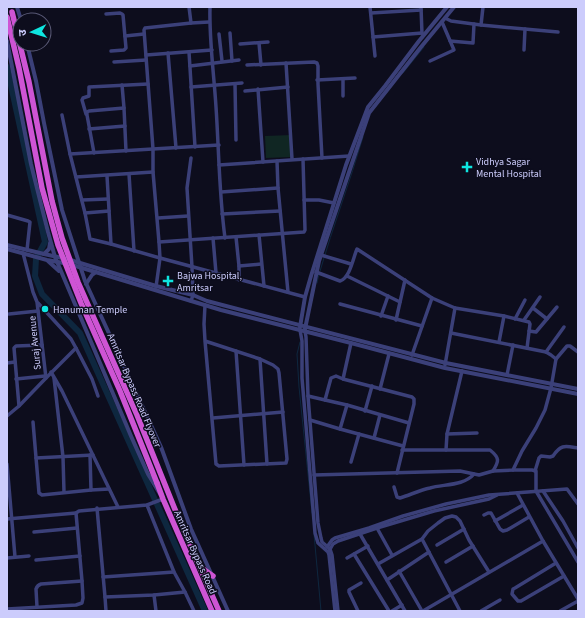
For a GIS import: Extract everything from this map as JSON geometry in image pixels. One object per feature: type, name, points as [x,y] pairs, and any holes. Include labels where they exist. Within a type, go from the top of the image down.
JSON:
[{"type":"highway","name":"Amritsar Bypass Road Flyover","points":[[11,10],[29,82],[48,186],[62,238],[78,282],[137,415],[200,567]]},
{"type":"highway","name":"Amritsar Bypass Road Flyover","points":[[7,17],[42,188],[58,245],[157,483],[160,500]]},
{"type":"highway","name":"Amritsar Bypass Road","points":[[160,500],[212,611]]},
{"type":"highway","name":"Amritsar Bypass Road","points":[[200,567],[219,611]]},
{"type":"highway","points":[[200,567],[213,576]]},
{"type":"street","points":[[189,7],[190,23]]},
{"type":"street","points":[[210,7],[209,22],[215,86],[222,214],[225,238]]},
{"type":"street","points":[[370,7],[375,56]]},
{"type":"street","points":[[328,550],[318,543],[316,533],[302,378],[302,341],[305,297],[334,203],[368,107],[447,7]]},
{"type":"street","points":[[338,611],[334,562],[322,542],[320,534],[308,396],[306,337],[303,328],[321,255],[369,113],[420,47],[454,7]]},
{"type":"street","points":[[481,25],[482,7]]},
{"type":"street","points":[[371,13],[421,9],[422,33],[419,41]]},
{"type":"street","points":[[106,14],[122,14],[125,36],[125,49],[111,51]]},
{"type":"street","points":[[445,18],[481,25],[558,32]]},
{"type":"street","points":[[156,288],[160,258],[144,30],[146,28],[209,22]]},
{"type":"street","points":[[430,61],[454,51],[442,22]]},
{"type":"street","points":[[450,41],[473,43],[474,24]]},
{"type":"street","points":[[524,50],[525,29]]},
{"type":"street","points":[[230,33],[232,61]]},
{"type":"street","points":[[373,37],[422,33]]},
{"type":"street","points":[[125,36],[144,34]]},
{"type":"street","points":[[219,34],[222,61]]},
{"type":"street","points":[[7,41],[31,164],[50,242],[57,262],[160,500],[149,505],[97,508],[81,510],[77,511],[76,513],[7,519]]},
{"type":"street","points":[[240,44],[268,42]]},
{"type":"street","points":[[259,43],[261,65]]},
{"type":"street","points":[[114,62],[146,58],[168,53],[212,50]]},
{"type":"street","points":[[29,52],[62,210],[86,284],[161,447],[191,529],[228,611]]},
{"type":"street","points":[[189,52],[195,147]]},
{"type":"street","points":[[168,53],[176,148]]},
{"type":"street","points":[[190,66],[239,60]]},
{"type":"street","points":[[247,65],[316,62],[318,66],[322,158]]},
{"type":"street","points":[[286,63],[292,159]]},
{"type":"street","points":[[318,80],[355,78]]},
{"type":"street","points":[[343,79],[343,96]]},
{"type":"street","points":[[191,87],[242,83]]},
{"type":"street","points":[[94,153],[82,100],[83,98],[89,96],[89,87],[148,84]]},
{"type":"street","points":[[235,84],[236,140]]},
{"type":"street","points":[[122,85],[126,151]]},
{"type":"street","points":[[245,90],[288,87]]},
{"type":"street","points":[[258,89],[263,162]]},
{"type":"street","points":[[86,114],[89,111],[124,108]]},
{"type":"street","points":[[62,116],[90,239],[305,297]]},
{"type":"street","points":[[89,129],[125,126]]},
{"type":"street","points":[[70,154],[219,145]]},
{"type":"street","points":[[219,165],[350,156]]},
{"type":"street","points":[[191,158],[187,188],[192,267],[192,301]]},
{"type":"street","points":[[159,242],[303,233],[305,231],[303,159]]},
{"type":"street","points":[[277,161],[278,188],[288,292]]},
{"type":"street","points":[[76,177],[153,172]]},
{"type":"street","points":[[129,174],[134,251]]},
{"type":"street","points":[[107,176],[111,244]]},
{"type":"street","points":[[221,192],[278,188]]},
{"type":"street","points":[[82,200],[108,199]]},
{"type":"street","points":[[304,200],[319,200],[334,203]]},
{"type":"street","points":[[85,213],[109,211]]},
{"type":"street","points":[[222,214],[280,211]]},
{"type":"street","points":[[7,215],[30,222],[27,252]]},
{"type":"street","points":[[158,218],[188,216]]},
{"type":"street","points":[[259,236],[264,286]]},
{"type":"street","points":[[236,237],[239,280]]},
{"type":"street","points":[[213,238],[216,273]]},
{"type":"street","points":[[44,257],[49,249],[50,242]]},
{"type":"street","points":[[7,244],[57,262],[156,288],[193,295],[389,354],[462,372],[578,389]]},
{"type":"street","points":[[7,249],[27,252]]},
{"type":"street","points":[[316,272],[340,281],[343,280],[347,276],[356,249],[432,298],[455,308],[504,316],[524,320],[530,323],[526,348]]},
{"type":"street","name":"Suraj Avenue","points":[[7,416],[19,406],[46,377],[37,302],[33,292],[27,252]]},
{"type":"street","points":[[321,255],[351,264]]},
{"type":"street","points":[[44,257],[67,259],[205,305],[352,338],[412,355],[507,375],[578,394]]},
{"type":"street","points":[[44,257],[63,276]]},
{"type":"street","points":[[239,266],[261,264]]},
{"type":"street","points":[[86,284],[96,272]]},
{"type":"street","points":[[347,276],[400,302]]},
{"type":"street","points":[[396,320],[405,280]]},
{"type":"street","points":[[381,316],[388,296]]},
{"type":"street","points":[[524,320],[540,297]]},
{"type":"street","points":[[412,355],[432,298]]},
{"type":"street","points":[[515,319],[524,300]]},
{"type":"street","points":[[37,302],[71,339],[92,379],[98,396]]},
{"type":"street","points":[[340,304],[422,326]]},
{"type":"street","points":[[205,305],[205,341],[216,464],[219,466],[286,463],[280,373],[278,369],[273,365],[260,360],[205,341]]},
{"type":"street","points":[[529,331],[536,332],[557,307]]},
{"type":"street","points":[[445,368],[455,308]]},
{"type":"street","points":[[532,308],[547,319]]},
{"type":"street","points":[[9,314],[38,311]]},
{"type":"street","points":[[499,342],[504,316]]},
{"type":"street","points":[[546,352],[564,327]]},
{"type":"street","points":[[451,333],[546,352],[556,359]]},
{"type":"street","points":[[343,378],[351,343]]},
{"type":"street","points":[[19,406],[14,349],[16,346],[42,344]]},
{"type":"street","points":[[507,375],[513,345]]},
{"type":"street","points":[[513,470],[541,418],[548,400],[556,359],[567,346],[570,346],[578,352]]},
{"type":"street","points":[[16,379],[46,377],[76,348]]},
{"type":"street","points":[[236,351],[244,465]]},
{"type":"street","points":[[380,388],[389,354]]},
{"type":"street","points":[[260,360],[267,464]]},
{"type":"street","points":[[7,363],[15,362]]},
{"type":"street","points":[[52,372],[91,455],[118,507]]},
{"type":"street","points":[[446,450],[447,434],[462,372]]},
{"type":"street","points":[[325,400],[331,378],[336,376],[413,398],[414,404],[397,473]]},
{"type":"street","points":[[54,377],[63,457],[64,492]]},
{"type":"street","points":[[365,410],[372,386]]},
{"type":"street","points":[[308,396],[347,405],[409,423]]},
{"type":"street","points":[[340,429],[347,405]]},
{"type":"street","points":[[213,418],[283,412]]},
{"type":"street","points":[[374,438],[380,415]]},
{"type":"street","points":[[310,420],[403,446]]},
{"type":"street","points":[[33,422],[39,493],[42,495],[109,489]]},
{"type":"street","points":[[447,434],[477,433]]},
{"type":"street","points":[[351,462],[359,434]]},
{"type":"street","points":[[578,448],[563,447],[557,450],[552,457],[542,456],[539,458],[535,470],[536,491],[578,562]]},
{"type":"street","points":[[402,450],[490,450],[498,461],[493,471]]},
{"type":"street","points":[[36,458],[91,455]]},
{"type":"street","points":[[91,455],[91,490]]},
{"type":"street","points":[[7,464],[14,557]]},
{"type":"street","points":[[314,475],[460,471],[481,474],[493,471],[535,470]]},
{"type":"street","points":[[394,487],[396,497],[400,498],[432,487],[462,482],[474,474]]},
{"type":"street","points":[[335,611],[328,550],[332,540],[335,538],[403,516],[446,504],[488,495],[567,489],[578,504]]},
{"type":"street","points":[[544,491],[578,548]]},
{"type":"street","points":[[516,493],[578,600],[560,611]]},
{"type":"street","points":[[328,550],[338,541],[377,528],[434,511],[489,499],[498,495]]},
{"type":"street","points":[[149,505],[174,572],[186,592],[194,611]]},
{"type":"street","points":[[495,520],[523,505]]},
{"type":"street","points":[[97,508],[106,611]]},
{"type":"street","points":[[7,609],[20,610],[80,604],[82,600],[82,582],[76,513]]},
{"type":"street","points":[[484,515],[491,513],[500,529],[504,531],[529,517]]},
{"type":"street","points":[[378,564],[422,539],[433,527],[450,516],[458,519],[489,572]]},
{"type":"street","points":[[34,532],[77,528]]},
{"type":"street","points":[[377,528],[392,555]]},
{"type":"street","points":[[437,545],[464,530]]},
{"type":"street","points":[[360,534],[405,611]]},
{"type":"street","points":[[422,539],[460,611]]},
{"type":"street","points":[[399,571],[422,611],[543,541]]},
{"type":"street","points":[[347,558],[368,546]]},
{"type":"street","points":[[446,562],[473,546]]},
{"type":"street","points":[[387,580],[429,552]]},
{"type":"street","points":[[354,554],[389,611]]},
{"type":"street","points":[[7,558],[29,556]]},
{"type":"street","points":[[36,560],[80,556]]},
{"type":"street","points":[[556,563],[513,589],[512,594],[518,601],[521,601],[564,576]]},
{"type":"street","points":[[103,577],[174,572]]},
{"type":"street","points":[[38,607],[36,586],[41,584],[82,582]]},
{"type":"street","points":[[358,611],[348,592],[361,583]]},
{"type":"street","points":[[105,597],[186,592]]},
{"type":"street","points":[[154,595],[156,611]]},
{"type":"street","points":[[481,611],[500,600]]},
{"type":"street","points":[[392,611],[402,605]]},
{"type":"green space","points":[[291,135],[292,157],[266,158],[265,136]]},
{"type":"waterway","points":[[403,73],[424,47]]},
{"type":"waterway","points":[[7,67],[45,242],[36,259],[35,276],[42,294],[80,333],[205,611]]},
{"type":"waterway","points":[[320,271],[363,137]]},
{"type":"waterway","points":[[317,283],[319,274]]},
{"type":"waterway","points":[[300,342],[297,354],[299,387],[312,513]]},
{"type":"waterway","points":[[314,534],[321,611]]},
{"type":"place","name":"Vidhya Sagar Mental Hospital","points":[[467,167]]},
{"type":"place","name":"Bajwa Hospital, Amritsar","points":[[168,281]]},
{"type":"place","name":"Hanuman Temple","points":[[45,309]]}]
